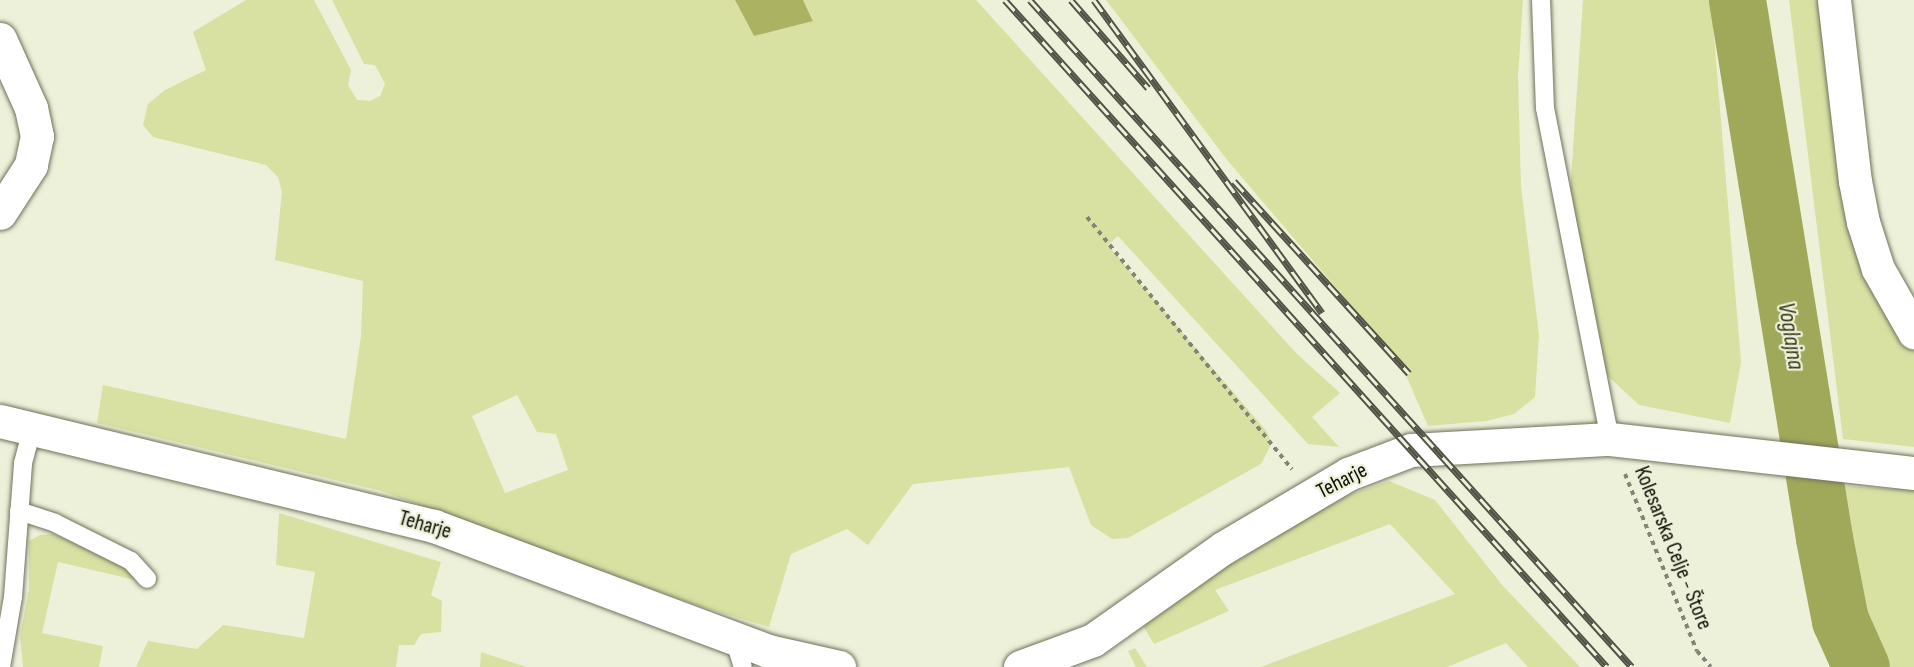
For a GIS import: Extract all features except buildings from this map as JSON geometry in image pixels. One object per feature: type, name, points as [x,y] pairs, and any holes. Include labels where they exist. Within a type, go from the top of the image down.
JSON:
[{"type":"street","points":[[1834,0],[1855,181],[1863,222],[1878,269],[1914,332]]},
{"type":"street","points":[[0,213],[31,165],[37,136],[31,108],[4,54]]},
{"type":"street","name":"Teharje","points":[[0,421],[434,526],[739,652],[768,651],[838,667]]},
{"type":"street","name":"Teharje","points":[[1020,667],[1093,640],[1223,548],[1348,474],[1411,450],[1610,439],[1909,472]]},
{"type":"lane","points":[[1541,0],[1545,108],[1610,439]]},
{"type":"lane","points":[[1,667],[13,597],[23,463],[32,430]]},
{"type":"lane","points":[[19,511],[55,524],[131,561],[147,579]]},
{"type":"path","points":[[1087,217],[1313,495]]},
{"type":"path","name":"Kolesarska Celje - Štore","points":[[1610,439],[1697,651],[1711,667]]},
{"type":"green space","points":[[246,0],[314,0],[351,70],[348,85],[357,100],[370,101],[380,96],[385,84],[375,65],[364,64],[332,0],[735,0],[754,36],[813,20],[803,0],[976,0],[1296,353],[1340,393],[1312,417],[1339,447],[1308,444],[1118,236],[1108,245],[1268,433],[1271,445],[1261,464],[1128,538],[1112,539],[1091,525],[1069,467],[913,484],[868,545],[847,529],[791,554],[769,627],[702,607],[381,491],[97,423],[103,385],[346,439],[361,336],[363,281],[275,260],[282,192],[278,177],[266,165],[153,137],[143,125],[148,104],[165,90],[206,70],[193,32]],"holes":[[[517,395],[537,432],[556,434],[568,470],[505,493],[472,416]]]},
{"type":"green space","points":[[735,0],[803,0],[813,21],[754,36]]},
{"type":"green space","points":[[1106,0],[1523,0],[1518,77],[1521,186],[1539,335],[1535,397],[1514,414],[1486,421],[1428,426],[1401,364],[1228,161]]},
{"type":"green space","points":[[1583,0],[1711,0],[1741,362],[1730,423],[1639,405],[1609,377],[1587,347],[1570,194]]},
{"type":"green space","points":[[1789,0],[1827,0],[1900,327],[1914,350],[1914,447],[1843,439]]},
{"type":"green space","points":[[1389,481],[1435,500],[1503,586],[1580,667],[1528,667],[1506,643],[1447,667],[1261,667],[1455,594],[1390,524],[1215,590],[1229,611],[1154,644],[1143,626],[1150,611],[1340,498]]},
{"type":"green space","points":[[1842,486],[1914,490],[1914,667],[1889,667],[1865,621],[1848,554]]},
{"type":"green space","points":[[279,513],[441,562],[431,595],[442,601],[441,632],[421,634],[414,645],[399,645],[396,667],[136,667],[148,641],[197,649],[223,625],[304,638],[315,572],[276,565]]},
{"type":"green space","points":[[54,534],[127,566],[140,581],[58,562],[42,633],[103,646],[99,667],[23,667],[20,636],[29,589],[29,541],[40,535]]},
{"type":"green space","points":[[1135,648],[1147,667],[1136,667],[1128,651]]},
{"type":"green space","points":[[481,652],[505,660],[527,667],[480,667]]},
{"type":"waterway","name":"Voglajna","points":[[1737,0],[1824,538],[1840,620],[1861,667]]},
{"type":"railway","points":[[1005,0],[1607,667]]},
{"type":"railway","points":[[1030,0],[1632,667]]},
{"type":"railway","points":[[1071,0],[1148,88]]},
{"type":"railway","points":[[1094,0],[1322,313]]},
{"type":"railway","points":[[1234,181],[1409,373]]}]
